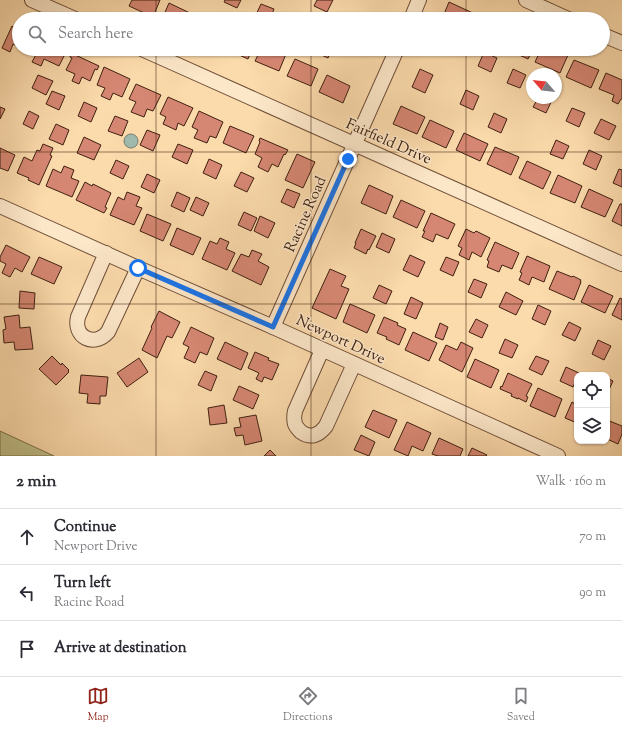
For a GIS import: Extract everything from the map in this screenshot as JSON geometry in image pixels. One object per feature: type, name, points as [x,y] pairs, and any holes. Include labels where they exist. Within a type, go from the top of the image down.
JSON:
[{"type":"street","points":[[32,0],[59,12]]},
{"type":"street","points":[[414,12],[419,0]]},
{"type":"street","points":[[526,0],[553,12]]},
{"type":"street","points":[[610,38],[622,43]]},
{"type":"street","name":"Fairfield Drive","points":[[158,56],[622,264]]},
{"type":"street","name":"Racine Road","points":[[273,327],[394,56]]},
{"type":"street","name":"Newport Drive","points":[[0,206],[354,364],[537,452],[558,456]]},
{"type":"street","points":[[106,253],[76,323],[81,334],[86,339],[99,339],[108,332],[138,268]]},
{"type":"street","points":[[322,350],[295,411],[295,424],[304,434],[310,436],[318,434],[326,426],[354,364]]},
{"type":"green space","points":[[0,431],[54,456],[0,456]]},
{"type":"shaded area","points":[[128,134],[134,134],[138,138],[138,144],[134,148],[128,148],[124,144],[124,138]]},
{"type":"building","points":[[132,0],[160,0],[155,12],[142,12],[129,6]]},
{"type":"building","points":[[225,0],[241,0],[237,8],[224,2]]},
{"type":"building","points":[[317,0],[333,0],[327,12],[314,6]]},
{"type":"building","points":[[449,2],[471,12],[445,12]]},
{"type":"building","points":[[169,3],[188,12],[165,12]]},
{"type":"building","points":[[261,4],[274,9],[273,12],[257,12]]},
{"type":"building","points":[[12,26],[12,47],[10,52],[2,48]]},
{"type":"building","points":[[35,56],[64,56],[59,66],[44,59],[41,66],[32,62]]},
{"type":"building","points":[[77,56],[99,66],[97,70],[95,69],[90,81],[82,77],[79,84],[72,81],[75,74],[66,70],[72,58],[70,57]]},
{"type":"building","points":[[241,56],[249,56],[248,59]]},
{"type":"building","points":[[258,56],[285,56],[279,71],[255,61]]},
{"type":"building","points":[[482,56],[493,56],[497,58],[491,72],[478,66]]},
{"type":"building","points":[[521,56],[530,56],[528,59]]},
{"type":"building","points":[[538,56],[568,56],[562,68],[549,68],[535,62]]},
{"type":"building","points":[[295,59],[318,69],[311,86],[287,76]]},
{"type":"building","points":[[574,60],[599,70],[591,88],[566,77]]},
{"type":"building","points":[[104,67],[130,79],[122,97],[113,93],[110,100],[101,96],[105,88],[97,85]]},
{"type":"building","points":[[420,69],[433,75],[425,93],[412,87]]},
{"type":"building","points":[[513,69],[526,75],[520,88],[507,83]]},
{"type":"building","points":[[606,73],[622,80],[622,99],[618,104],[612,101],[614,95],[599,89]]},
{"type":"building","points":[[38,75],[53,81],[46,95],[32,88]]},
{"type":"building","points":[[327,75],[350,86],[343,103],[319,92]]},
{"type":"building","points":[[136,84],[161,95],[153,111],[147,109],[144,117],[131,112],[136,102],[129,99]]},
{"type":"building","points":[[466,90],[479,96],[473,110],[460,104]]},
{"type":"building","points":[[52,91],[65,96],[59,110],[46,104]]},
{"type":"building","points":[[168,97],[193,108],[184,126],[178,123],[176,130],[163,124],[166,117],[160,114]]},
{"type":"building","points":[[84,102],[97,108],[91,122],[78,116]]},
{"type":"building","points":[[535,104],[550,104],[546,113],[533,107]]},
{"type":"building","points":[[401,106],[425,117],[417,134],[393,124]]},
{"type":"building","points":[[0,107],[5,109],[0,119]]},
{"type":"building","points":[[572,108],[585,113],[579,127],[566,121]]},
{"type":"building","points":[[29,111],[39,116],[33,129],[23,124]]},
{"type":"building","points":[[199,111],[223,122],[216,138],[210,136],[207,143],[194,138],[198,130],[192,127]]},
{"type":"building","points":[[494,113],[507,119],[501,133],[488,127]]},
{"type":"building","points":[[115,116],[128,121],[122,136],[108,131]]},
{"type":"building","points":[[601,119],[616,126],[609,140],[594,133]]},
{"type":"building","points":[[430,120],[454,131],[446,148],[422,137]]},
{"type":"building","points":[[56,124],[69,130],[63,145],[49,139]]},
{"type":"building","points":[[230,126],[254,136],[246,153],[223,143]]},
{"type":"building","points":[[147,130],[160,135],[153,151],[140,145]]},
{"type":"building","points":[[464,133],[488,144],[480,161],[456,150]]},
{"type":"building","points":[[84,137],[101,145],[94,160],[77,153]]},
{"type":"building","points":[[260,138],[288,150],[285,155],[284,154],[278,167],[272,164],[268,172],[258,167],[262,158],[255,154]]},
{"type":"building","points":[[556,140],[569,146],[563,159],[550,154]]},
{"type":"building","points":[[43,144],[53,148],[50,155],[52,156],[39,185],[28,180],[29,178],[17,173],[24,157],[32,161],[37,150],[40,151]]},
{"type":"building","points":[[178,144],[193,150],[187,164],[172,157]]},
{"type":"building","points":[[495,147],[519,157],[511,175],[487,164]]},
{"type":"building","points":[[0,148],[15,155],[8,171],[0,168]]},
{"type":"building","points":[[589,150],[602,156],[596,170],[583,164]]},
{"type":"building","points":[[297,154],[315,162],[303,188],[285,180]]},
{"type":"building","points":[[209,159],[222,165],[216,179],[203,173]]},
{"type":"building","points":[[116,160],[129,166],[123,179],[110,173]]},
{"type":"building","points":[[527,161],[551,172],[543,189],[519,178]]},
{"type":"building","points":[[64,166],[74,170],[71,178],[79,181],[72,197],[46,186],[53,169],[61,173]]},
{"type":"building","points":[[619,169],[622,170],[622,187],[613,183]]},
{"type":"building","points":[[241,172],[254,178],[247,192],[234,186]]},
{"type":"building","points":[[147,174],[160,180],[154,193],[141,187]]},
{"type":"building","points":[[558,175],[582,186],[575,203],[550,193]]},
{"type":"building","points":[[85,182],[92,186],[93,184],[111,193],[104,213],[76,200]]},
{"type":"building","points":[[369,185],[393,196],[386,214],[361,203]]},
{"type":"building","points":[[287,189],[300,194],[294,208],[281,202]]},
{"type":"building","points":[[589,189],[613,200],[605,217],[581,207]]},
{"type":"building","points":[[127,192],[140,197],[136,206],[142,208],[134,225],[110,215],[118,197],[124,200]]},
{"type":"building","points":[[177,192],[190,198],[184,212],[171,206]]},
{"type":"building","points":[[196,197],[209,203],[203,216],[190,210]]},
{"type":"building","points":[[401,200],[425,211],[417,228],[393,217]]},
{"type":"building","points":[[620,204],[622,204],[622,226],[612,221]]},
{"type":"building","points":[[244,212],[257,218],[251,231],[238,225]]},
{"type":"building","points":[[431,213],[455,224],[448,239],[436,234],[433,242],[422,237]]},
{"type":"building","points":[[147,214],[171,224],[163,241],[140,231]]},
{"type":"building","points":[[260,216],[275,223],[268,238],[254,231]]},
{"type":"building","points":[[177,228],[201,238],[193,255],[170,245]]},
{"type":"building","points":[[361,229],[376,236],[366,254],[354,248]]},
{"type":"building","points":[[466,229],[474,233],[476,231],[490,238],[481,257],[472,252],[469,260],[459,255],[462,248],[458,246]]},
{"type":"building","points":[[382,233],[395,239],[389,253],[376,247]]},
{"type":"building","points":[[220,238],[229,242],[226,249],[235,253],[227,270],[202,259],[210,241],[217,244]]},
{"type":"building","points":[[495,242],[519,253],[512,269],[502,265],[499,272],[487,267],[489,261],[487,260]]},
{"type":"building","points":[[6,245],[30,257],[22,272],[15,268],[10,277],[2,273],[6,264],[0,261],[0,257]]},
{"type":"building","points":[[252,250],[262,254],[258,261],[269,267],[261,285],[232,271],[241,254],[249,257]]},
{"type":"building","points":[[410,255],[425,262],[418,277],[403,270]]},
{"type":"building","points":[[527,256],[550,266],[544,282],[532,277],[529,285],[519,280],[522,273],[520,272]]},
{"type":"building","points":[[39,257],[62,267],[54,284],[31,274]]},
{"type":"building","points":[[446,257],[459,262],[453,276],[440,270]]},
{"type":"building","points":[[330,269],[346,276],[341,286],[349,289],[336,319],[312,308]]},
{"type":"building","points":[[557,271],[581,280],[574,300],[549,289]]},
{"type":"building","points":[[474,279],[487,284],[481,298],[468,292]]},
{"type":"building","points":[[379,285],[392,291],[386,304],[373,298]]},
{"type":"building","points":[[589,285],[613,296],[605,313],[581,302]]},
{"type":"building","points":[[20,291],[35,293],[34,309],[19,308]]},
{"type":"building","points":[[506,292],[523,301],[516,315],[499,307]]},
{"type":"building","points":[[411,297],[423,303],[416,319],[404,314]]},
{"type":"building","points":[[620,298],[622,299],[622,320],[612,315]]},
{"type":"building","points":[[350,304],[375,315],[367,333],[343,322]]},
{"type":"building","points":[[538,305],[551,311],[545,325],[532,319]]},
{"type":"building","points":[[159,311],[180,322],[172,338],[167,336],[157,358],[142,350]]},
{"type":"building","points":[[19,315],[20,328],[30,327],[33,349],[15,350],[14,342],[4,343],[3,330],[6,329],[4,317]]},
{"type":"building","points":[[384,317],[398,323],[397,325],[406,329],[399,345],[386,339],[387,337],[377,333]]},
{"type":"building","points":[[476,319],[488,325],[482,338],[469,332]]},
{"type":"building","points":[[569,322],[581,328],[575,341],[562,335]]},
{"type":"building","points":[[440,323],[448,327],[443,340],[435,337]]},
{"type":"building","points":[[191,327],[214,338],[207,355],[200,352],[195,363],[184,358],[189,347],[183,344]]},
{"type":"building","points":[[413,332],[437,343],[429,361],[405,350]]},
{"type":"building","points":[[505,339],[518,345],[512,358],[499,353]]},
{"type":"building","points":[[598,340],[611,346],[604,360],[592,354]]},
{"type":"building","points":[[225,342],[248,353],[241,370],[217,359]]},
{"type":"building","points":[[461,342],[473,348],[462,372],[439,360],[446,345],[457,350]]},
{"type":"building","points":[[255,352],[269,358],[268,360],[279,364],[272,380],[264,377],[262,382],[256,379],[259,373],[248,368]]},
{"type":"building","points":[[52,356],[61,365],[62,363],[69,370],[69,372],[56,385],[39,369]]},
{"type":"building","points":[[536,356],[549,361],[542,375],[529,369]]},
{"type":"building","points":[[139,358],[148,372],[127,387],[117,373]]},
{"type":"building","points":[[475,359],[499,370],[491,388],[467,377]]},
{"type":"building","points":[[566,367],[577,372],[574,372],[573,387],[560,381]]},
{"type":"building","points":[[205,371],[217,376],[211,391],[198,385]]},
{"type":"building","points":[[508,373],[532,384],[526,396],[528,397],[526,402],[511,396],[512,394],[500,389]]},
{"type":"building","points":[[81,375],[108,377],[106,396],[100,396],[100,404],[87,403],[88,394],[79,393]]},
{"type":"building","points":[[610,380],[613,381],[610,388]]},
{"type":"building","points":[[239,386],[259,395],[253,409],[233,400]]},
{"type":"building","points":[[538,388],[562,399],[555,417],[530,406]]},
{"type":"building","points":[[572,402],[574,403],[574,422],[565,418]]},
{"type":"building","points":[[224,405],[227,423],[210,425],[208,408]]},
{"type":"building","points":[[373,410],[397,420],[389,438],[365,427]]},
{"type":"building","points":[[256,415],[262,441],[245,445],[243,435],[236,436],[234,428],[241,427],[239,418]]},
{"type":"building","points":[[610,421],[622,426],[622,434],[618,444],[610,440]]},
{"type":"building","points":[[407,422],[431,433],[423,451],[412,446],[408,456],[394,450]]},
{"type":"building","points":[[361,435],[375,442],[369,456],[354,450]]},
{"type":"building","points":[[439,438],[463,449],[460,456],[438,456],[432,454]]},
{"type":"building","points":[[472,448],[487,455],[468,456]]},
{"type":"building","points":[[270,450],[276,456],[264,456]]},
{"type":"route","points":[[138,268],[273,327],[348,159]]}]
